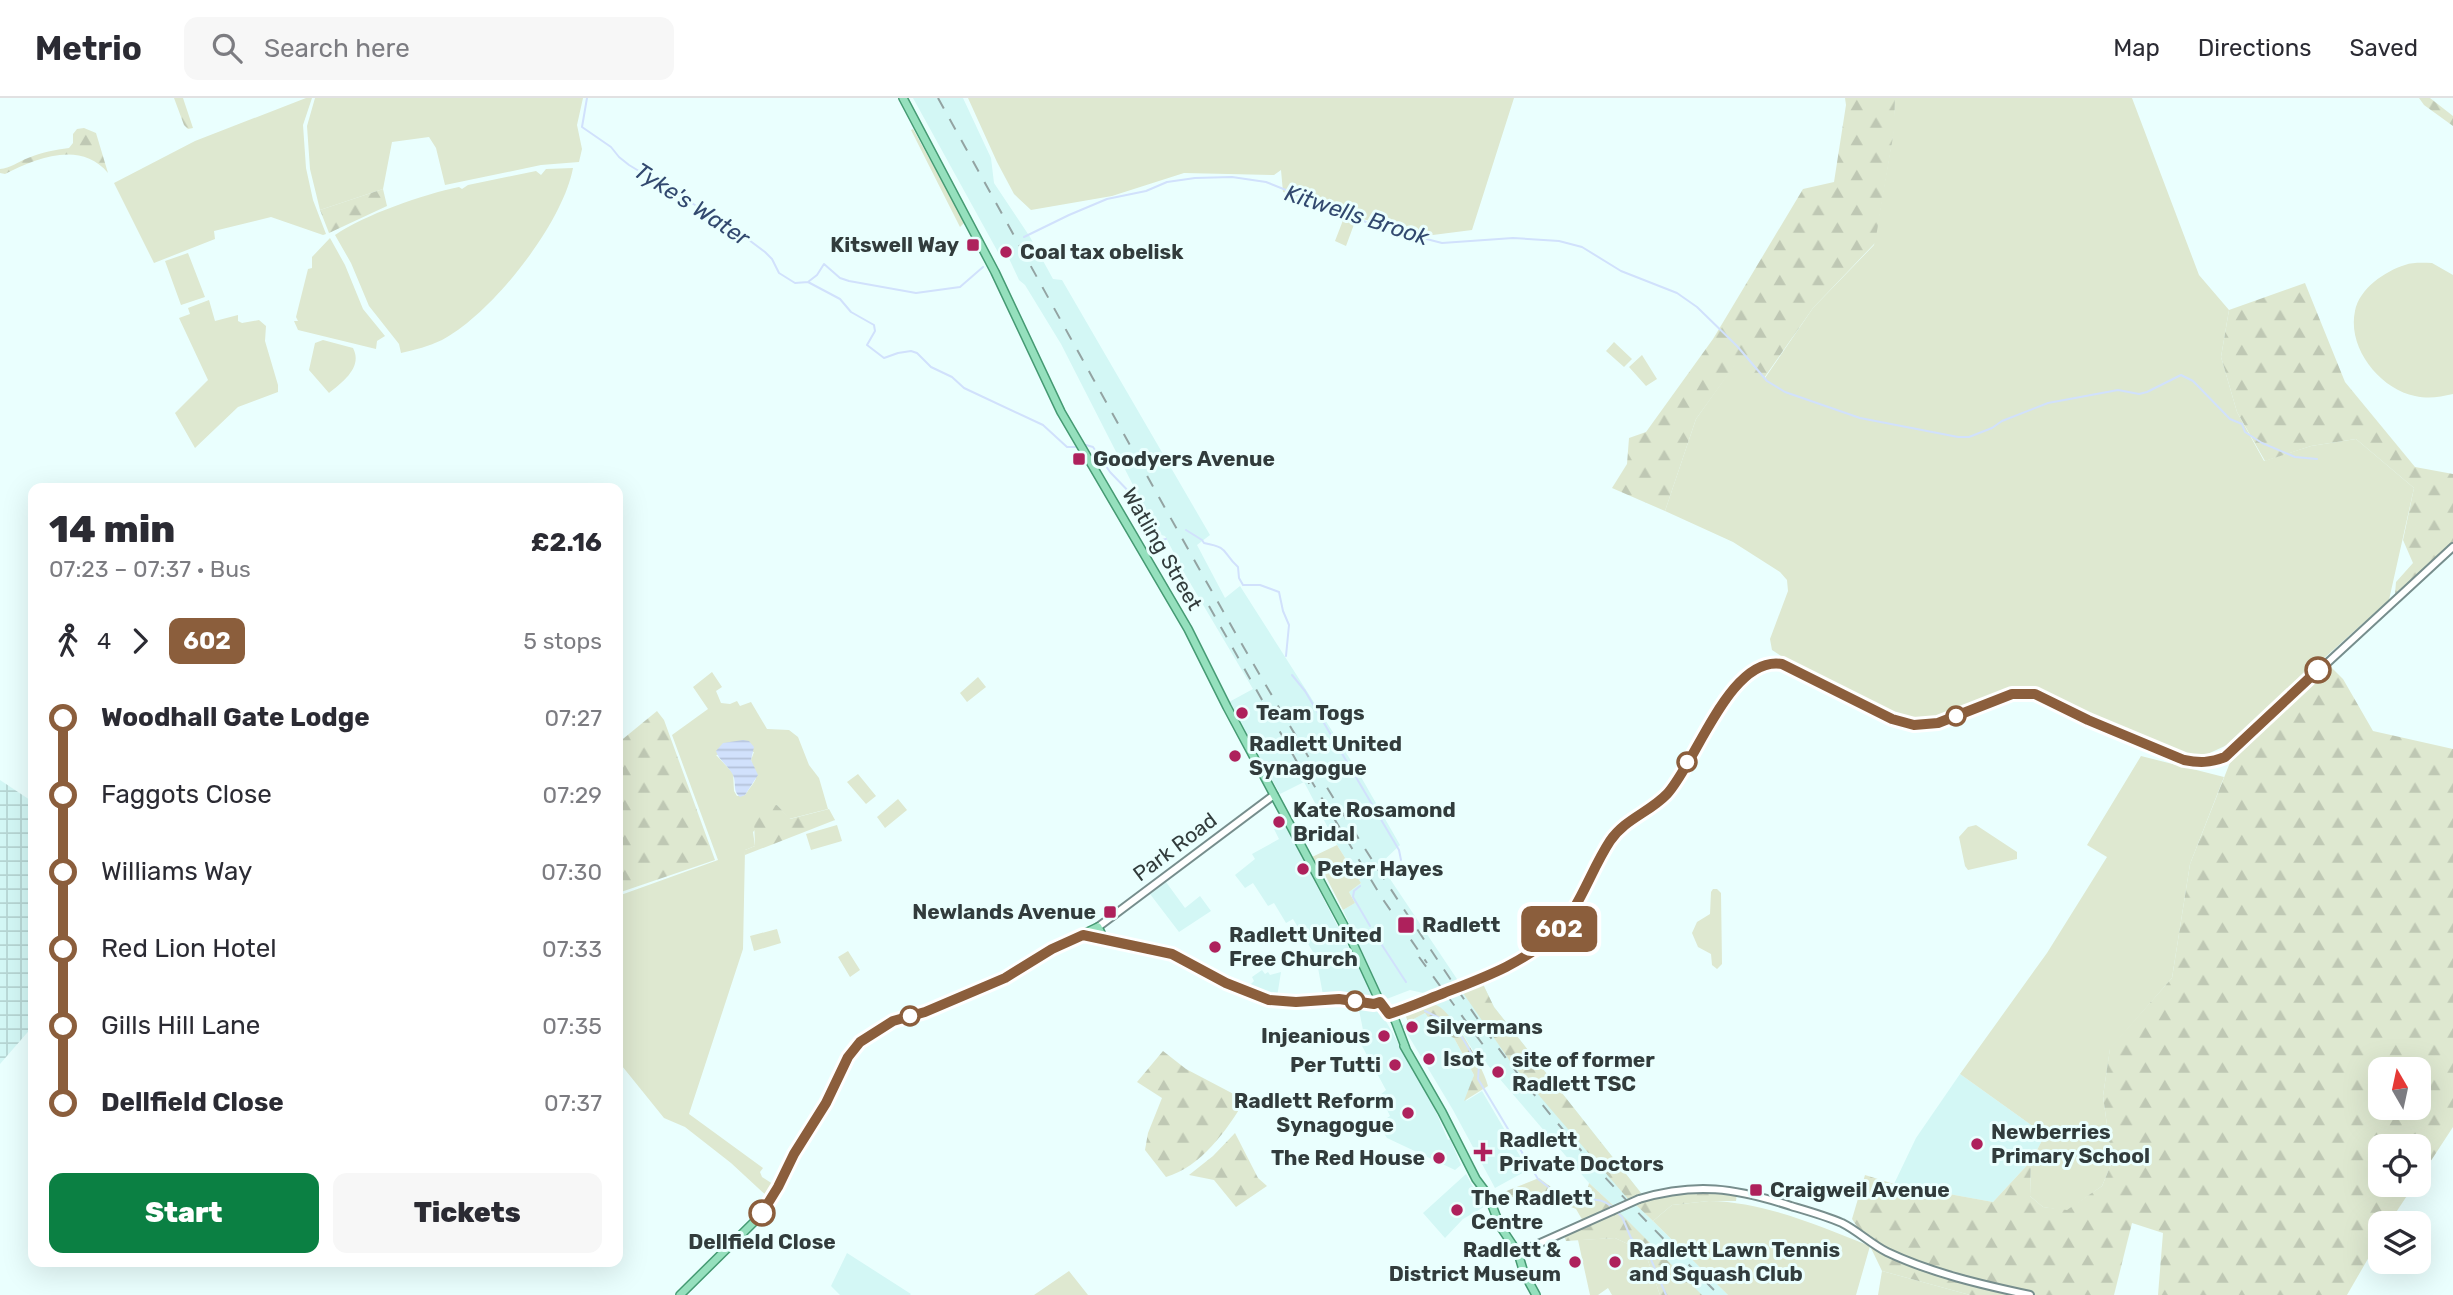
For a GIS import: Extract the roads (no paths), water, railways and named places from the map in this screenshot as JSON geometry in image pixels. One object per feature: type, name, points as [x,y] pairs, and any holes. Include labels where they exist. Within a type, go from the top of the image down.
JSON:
[{"type":"main road","name":"Watling Street","points":[[903,98],[979,242],[1041,373],[1076,439],[1173,601],[1349,935],[1380,1002],[1395,1020],[1406,1049],[1476,1179],[1488,1195],[1500,1226],[1518,1253],[1524,1273],[1536,1295]]},
{"type":"main road","points":[[680,1295],[765,1209],[794,1154],[826,1103],[848,1057],[860,1042],[893,1021],[925,1012],[1005,978],[1052,949],[1098,927],[1103,937]]},
{"type":"main road","points":[[1083,935],[1103,937],[1172,954],[1209,975],[1269,1000],[1296,1002],[1332,999],[1374,1004],[1380,1002]]},
{"type":"street","points":[[1390,1015],[1515,962],[1533,952],[1553,935],[1572,915],[1590,875],[1612,838],[1636,816],[1668,793],[1727,698],[1744,679],[1765,664],[1782,664],[1892,719],[1914,725],[1938,723],[2005,696],[2035,694],[2088,720],[2184,760],[2213,762],[2234,750],[2453,547]]},
{"type":"street","name":"Park Road","points":[[1098,927],[1274,795]]},
{"type":"street","points":[[1518,1253],[1639,1199],[1669,1191],[1707,1188],[1749,1193],[1830,1218],[1851,1228],[1886,1252],[1911,1262],[2031,1295]]},
{"type":"waterway","name":"Tyke's Water","points":[[587,98],[582,127],[611,147],[629,165],[733,228],[765,252],[779,273],[795,283],[808,282],[840,299],[851,312],[874,325],[875,331],[867,345],[884,358],[911,351],[917,353],[931,367],[952,377],[964,388],[1043,425],[1067,447],[1077,447]]},
{"type":"waterway","name":"Kitwells Brook","points":[[1024,237],[1107,199],[1146,191],[1167,182],[1232,177],[1266,182],[1376,226],[1442,243],[1513,238],[1559,241],[1582,247],[1621,271],[1677,293],[1697,307],[1737,346],[1767,381],[1785,392],[1860,418],[1969,437],[2048,403],[2118,390],[2139,394],[2181,375],[2193,381],[2230,419],[2242,424],[2245,432],[2262,443],[2295,457],[2317,459]]},
{"type":"waterway","name":"Kitwells Brook","points":[[808,282],[824,264],[840,278],[849,281],[916,293],[960,287],[983,267]]},
{"type":"waterway","name":"Tyke's Water","points":[[1086,445],[1093,447],[1110,472],[1134,497],[1154,538],[1158,541],[1166,539]]},
{"type":"waterway","name":"Tyke's Water","points":[[1186,530],[1204,543],[1224,551],[1238,567],[1243,585],[1260,585],[1279,592],[1289,625],[1286,656]]},
{"type":"waterway","name":"Tyke's Water","points":[[1292,675],[1305,691],[1399,850],[1401,860]]},
{"type":"waterway","name":"Tyke's Water","points":[[1360,886],[1354,891],[1353,897],[1370,926]]},
{"type":"waterway","name":"Tyke's Water","points":[[1378,939],[1406,982]]},
{"type":"waterway","name":"Tyke's Water","points":[[1425,1011],[1457,1029],[1479,1066],[1478,1079],[1538,1179],[1570,1204],[1599,1200],[1614,1209]]},
{"type":"waterway","name":"Tyke's Water","points":[[1618,1213],[1631,1238],[1650,1257],[1666,1295]]},
{"type":"railway","points":[[938,98],[1236,634],[1393,893],[1485,1030],[1551,1115],[1621,1195],[1719,1295]]},
{"type":"railway","points":[[1209,606],[1310,785]]},
{"type":"railway","points":[[1309,777],[1382,898],[1427,963]]},
{"type":"railway","points":[[1419,957],[1489,1053]]},
{"type":"place","name":"Kitswell Way","points":[[973,245]]},
{"type":"place","name":"Coal tax obelisk","points":[[1006,252]]},
{"type":"place","name":"Goodyers Avenue","points":[[1079,459]]},
{"type":"place","name":"Team Togs","points":[[1242,713]]},
{"type":"place","name":"Radlett United Synagogue","points":[[1235,756]]},
{"type":"place","name":"Kate Rosamond Bridal","points":[[1279,822]]},
{"type":"place","name":"Peter Hayes","points":[[1303,869]]},
{"type":"place","name":"Newlands Avenue","points":[[1110,912]]},
{"type":"place","name":"Radlett","points":[[1406,925]]},
{"type":"place","name":"Radlett United Free Church","points":[[1215,947]]},
{"type":"place","name":"Silvermans","points":[[1412,1027]]},
{"type":"place","name":"Injeanious","points":[[1384,1036]]},
{"type":"place","name":"Isot","points":[[1429,1059]]},
{"type":"place","name":"Per Tutti","points":[[1395,1065]]},
{"type":"place","name":"site of former Radlett TSC","points":[[1498,1072]]},
{"type":"place","name":"Radlett Reform Synagogue","points":[[1408,1113]]},
{"type":"place","name":"Newberries Primary School","points":[[1977,1144]]},
{"type":"place","name":"Radlett Private Doctors","points":[[1483,1152]]},
{"type":"place","name":"The Red House","points":[[1439,1158]]},
{"type":"place","name":"Craigweil Avenue","points":[[1756,1190]]},
{"type":"place","name":"The Radlett Centre","points":[[1457,1210]]},
{"type":"place","name":"Dellfield Close","points":[[762,1213]]},
{"type":"place","name":"Radlett & District Museum","points":[[1575,1262]]},
{"type":"place","name":"Radlett Lawn Tennis and Squash Club","points":[[1615,1262]]}]
